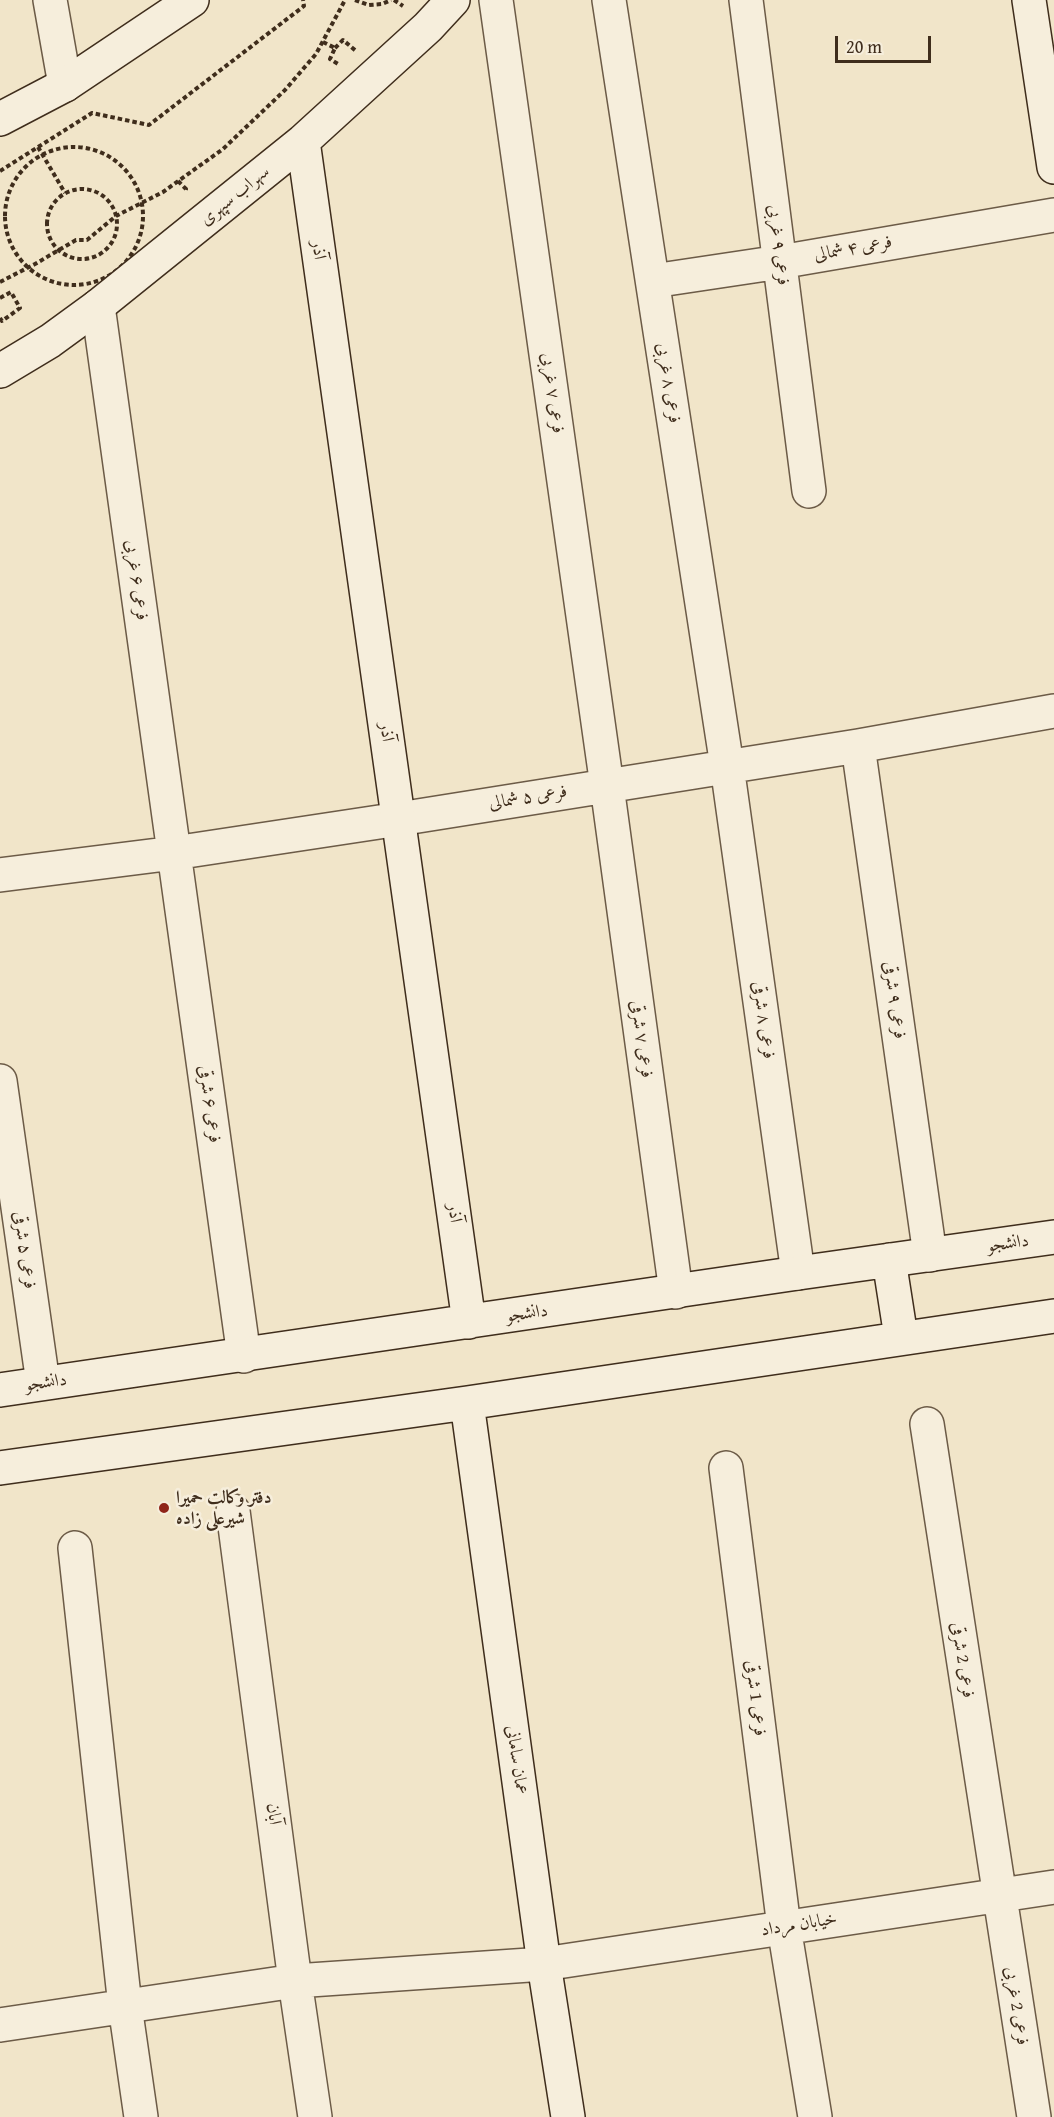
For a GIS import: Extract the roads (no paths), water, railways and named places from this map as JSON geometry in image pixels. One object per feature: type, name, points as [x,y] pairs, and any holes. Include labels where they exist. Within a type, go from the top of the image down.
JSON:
[{"type":"street","points":[[50,0],[64,85]]},
{"type":"street","points":[[0,119],[64,85],[192,0]]},
{"type":"street","name":"سهراب سپهری","points":[[0,371],[50,341],[98,306],[303,141],[428,27],[453,0]]},
{"type":"street","name":"فرعی ۷ غربی","points":[[496,0],[607,786]]},
{"type":"street","name":"فرعی ۸ غربی","points":[[609,0],[727,766]]},
{"type":"street","name":"فرعی ۹ غربی","points":[[746,0],[809,491]]},
{"type":"street","points":[[1039,18],[1054,167]]},
{"type":"street","name":"آذر","points":[[303,141],[470,1322]]},
{"type":"street","name":"فرعی ۴ شمالی","points":[[652,281],[780,262],[1054,215]]},
{"type":"street","name":"فرعی ۶ غربی","points":[[98,306],[174,853]]},
{"type":"street","name":"فرعی ۵ شمالی","points":[[0,875],[174,853],[399,819],[858,746],[1054,711]]},
{"type":"street","name":"فرعی ۹ شرقی","points":[[858,746],[930,1255]]},
{"type":"street","name":"فرعی ۸ شرقی","points":[[727,766],[798,1273]]},
{"type":"street","name":"فرعی ۷ شرقی","points":[[607,786],[676,1292]]},
{"type":"street","name":"فرعی ۶ شرقی","points":[[174,853],[244,1356]]},
{"type":"street","name":"فرعی ۵ شرقی","points":[[0,1081],[43,1383]]},
{"type":"street","name":"دانشجو","points":[[0,1390],[1054,1237]]},
{"type":"street","points":[[889,1260],[901,1337]]},
{"type":"street","points":[[0,1468],[466,1403],[1054,1316]]},
{"type":"street","name":"عمان سامانی","points":[[466,1403],[544,1964],[568,2117]]},
{"type":"street","name":"فرعی 2 شرقی","points":[[927,1424],[998,1895]]},
{"type":"street","name":"فرعی 1 شرقی","points":[[726,1468],[784,1927],[815,2117]]},
{"type":"street","name":"آبان","points":[[233,1511],[315,2117]]},
{"type":"street","points":[[75,1548],[125,2006],[141,2117]]},
{"type":"street","name":"خیابان مرداد","points":[[0,2025],[295,1981],[544,1964],[1054,1887]]},
{"type":"street","name":"فرعی 2 غربی","points":[[998,1895],[1034,2117]]},
{"type":"place","name":"دفتر وکالت حمیرا شیرعلی زاده","points":[[164,1508]]}]
